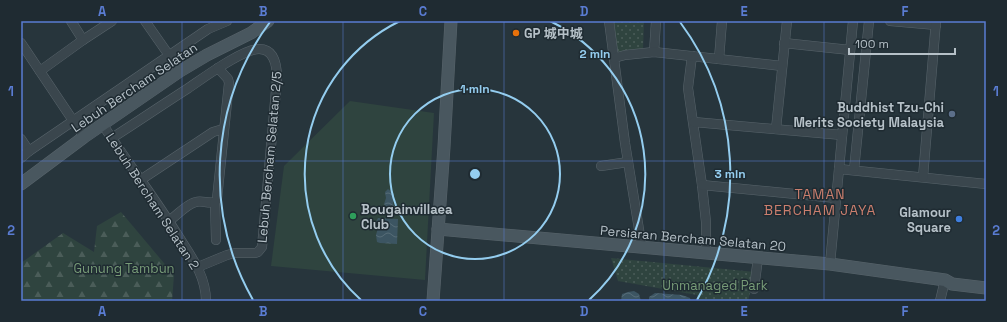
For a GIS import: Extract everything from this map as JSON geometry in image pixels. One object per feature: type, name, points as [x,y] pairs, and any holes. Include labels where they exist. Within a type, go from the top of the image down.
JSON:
[{"type":"street","points":[[71,21],[83,40]]},
{"type":"street","points":[[40,71],[112,21]]},
{"type":"street","points":[[145,21],[168,56],[180,71]]},
{"type":"street","points":[[202,21],[208,29]]},
{"type":"street","points":[[21,158],[29,150],[74,122],[208,29],[227,21]]},
{"type":"street","name":"Lebuh Bercham Selatan","points":[[21,184],[84,137],[180,71],[207,55],[251,33],[268,21]]},
{"type":"street","points":[[434,301],[449,78],[451,21]]},
{"type":"street","points":[[609,21],[628,162],[642,248]]},
{"type":"street","points":[[654,52],[656,21]]},
{"type":"street","points":[[719,59],[722,21]]},
{"type":"street","points":[[776,129],[787,21]]},
{"type":"street","points":[[830,264],[853,21]]},
{"type":"street","points":[[854,170],[869,21]]},
{"type":"street","points":[[890,21],[936,23],[923,177]]},
{"type":"street","points":[[851,39],[866,40]]},
{"type":"street","points":[[21,43],[84,137]]},
{"type":"street","points":[[784,43],[850,50]]},
{"type":"street","name":"Lebuh Bercham Selatan 2/5","points":[[198,267],[235,253],[255,254],[262,247],[277,66],[273,57],[265,50],[258,49],[250,51],[218,68]]},
{"type":"street","points":[[614,58],[625,55],[654,52],[782,66]]},
{"type":"street","points":[[692,56],[688,88],[702,185],[706,222],[706,253]]},
{"type":"street","points":[[112,138],[218,68],[228,79],[229,83],[217,198],[215,202],[216,240]]},
{"type":"street","points":[[694,122],[842,135]]},
{"type":"street","name":"Lebuh Bercham Selatan 2","points":[[104,124],[112,138],[142,179],[198,267],[204,285],[206,301]]},
{"type":"street","points":[[142,179],[213,132],[223,129]]},
{"type":"street","points":[[21,139],[29,150]]},
{"type":"street","points":[[601,166],[628,162]]},
{"type":"street","points":[[839,169],[986,184]]},
{"type":"street","points":[[702,185],[836,198]]},
{"type":"street","points":[[169,221],[193,202],[215,202]]},
{"type":"street","name":"Persiaran Bercham Selatan 20","points":[[438,229],[830,264],[945,280]]},
{"type":"street","points":[[754,289],[758,258]]},
{"type":"street","points":[[945,280],[952,277],[986,281]]},
{"type":"street","points":[[945,280],[952,284],[986,288]]},
{"type":"street","points":[[940,301],[945,280]]},
{"type":"green space","points":[[613,21],[644,21],[643,50],[617,56]]},
{"type":"green space","name":"Bougainvillaea Club","points":[[350,101],[434,113],[425,280],[271,266],[284,166]]},
{"type":"green space","name":"Gunung Tambun","points":[[121,212],[174,275],[172,301],[21,301],[21,263],[63,233],[94,252],[97,226]]},
{"type":"green space","name":"Unmanaged Park","points":[[611,258],[755,272],[748,301],[697,301],[697,295],[618,281]]},
{"type":"water","points":[[388,189],[394,194],[393,204],[395,207],[392,211],[390,211],[384,204],[386,198],[385,192]]},
{"type":"water","points":[[378,218],[398,219],[397,244],[377,242],[376,235],[378,228],[376,222]]},
{"type":"water","points":[[634,291],[639,294],[641,301],[621,301],[622,294]]},
{"type":"water","points":[[655,293],[682,295],[690,298],[691,301],[649,301],[649,297]]},
{"type":"place","name":"GP 城中城","points":[[516,33]]},
{"type":"place","name":"Buddhist Tzu-Chi Merits Society Malaysia","points":[[952,114]]},
{"type":"place","name":"Bougainvillaea Club","points":[[353,216]]},
{"type":"place","name":"Glamour Square","points":[[959,219]]},
{"type":"district","name":"TAMAN BERCHAM JAYA","points":[[820,202]]}]
